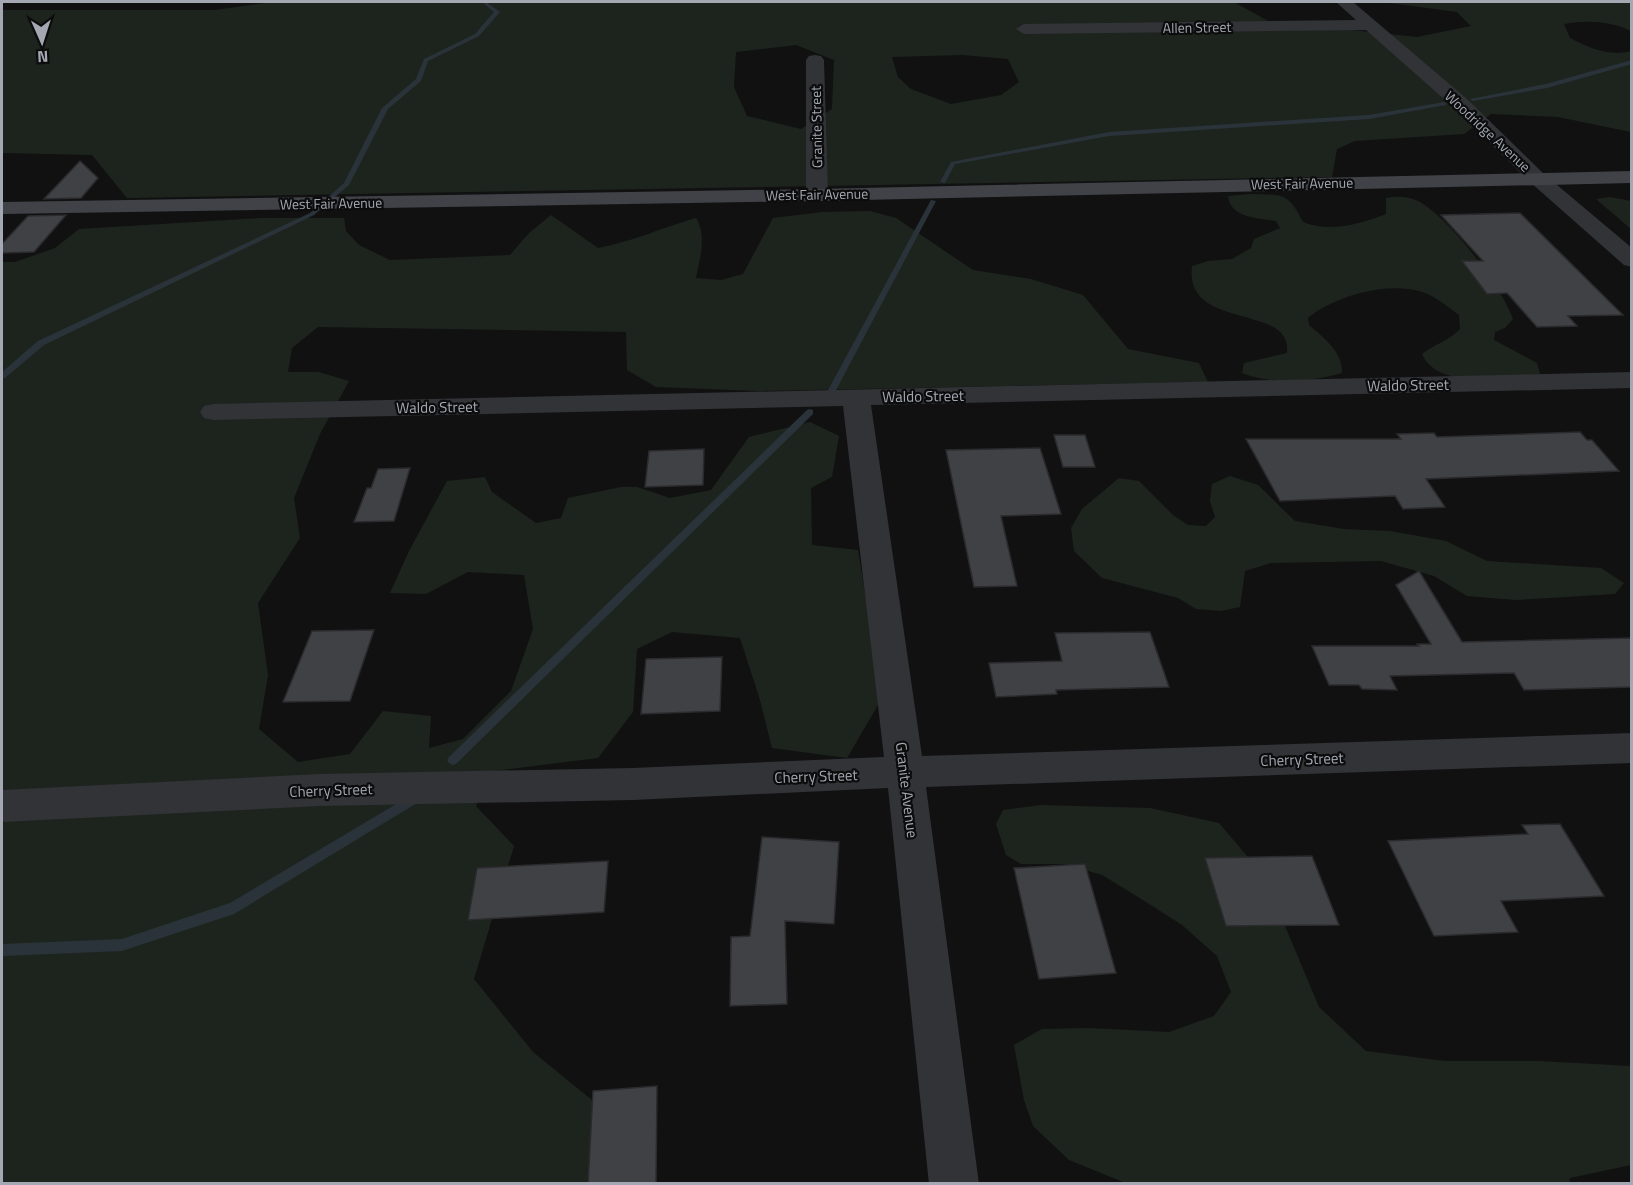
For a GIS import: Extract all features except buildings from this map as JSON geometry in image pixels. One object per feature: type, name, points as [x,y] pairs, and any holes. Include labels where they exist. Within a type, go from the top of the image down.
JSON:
[{"type":"street","name":"Woodridge Avenue","points":[[1344,2],[1460,103],[1537,178],[1632,260]]},
{"type":"street","name":"Allen Street","points":[[1024,29],[1369,25]]},
{"type":"street","name":"Granite Street","points":[[815,60],[817,195]]},
{"type":"street","name":"West Fair Avenue","points":[[2,208],[817,195],[1632,177]]},
{"type":"street","name":"Waldo Street","points":[[214,412],[1632,380]]},
{"type":"street","name":"Granite Avenue","points":[[856,398],[905,772],[954,1184]]},
{"type":"street","name":"Cherry Street","points":[[2,806],[320,790],[633,784],[905,772],[1632,748]]},
{"type":"shaded area","points":[[273,2],[1234,2],[1268,21],[1417,37],[1471,26],[1457,12],[1382,2],[1631,2],[1631,31],[1599,22],[1564,24],[1570,38],[1585,45],[1608,52],[1631,51],[1631,132],[1558,117],[1491,114],[1464,134],[1355,141],[1337,149],[1332,177],[127,198],[92,155],[2,153],[2,10],[215,10]],"holes":[[[796,45],[834,60],[832,109],[801,129],[747,116],[734,87],[736,52]],[[963,55],[1008,59],[1019,82],[1001,95],[951,104],[911,89],[898,77],[892,57]]]},
{"type":"shaded area","points":[[1251,194],[1283,197],[1293,205],[1303,222],[1323,227],[1355,224],[1386,214],[1386,198],[1402,197],[1418,201],[1445,222],[1459,237],[1498,289],[1507,305],[1513,319],[1505,328],[1495,332],[1494,340],[1537,363],[1540,374],[1475,379],[1443,373],[1430,366],[1422,354],[1460,329],[1459,315],[1425,293],[1391,288],[1346,297],[1308,318],[1309,325],[1336,352],[1342,373],[1318,378],[1278,381],[1242,373],[1244,363],[1287,353],[1284,337],[1274,327],[1220,309],[1204,300],[1194,287],[1192,266],[1208,261],[1232,259],[1251,248],[1254,239],[1280,228],[1276,221],[1253,218],[1239,213],[1230,203],[1228,196]]},
{"type":"shaded area","points":[[1610,197],[1631,201],[1631,229],[1596,199]]},
{"type":"shaded area","points":[[870,211],[896,218],[973,270],[1031,279],[1083,295],[1128,349],[1199,363],[1208,382],[759,391],[656,387],[627,370],[626,332],[318,327],[292,348],[288,372],[319,372],[349,381],[320,434],[294,498],[300,538],[258,603],[268,675],[259,729],[298,762],[350,754],[383,711],[431,716],[429,748],[463,739],[511,691],[533,629],[524,575],[468,572],[426,594],[390,593],[409,551],[447,481],[485,477],[492,492],[536,523],[561,518],[568,498],[621,487],[637,487],[670,498],[711,490],[749,437],[810,422],[839,436],[832,477],[811,488],[812,545],[858,550],[882,698],[847,758],[772,748],[760,700],[740,638],[672,632],[637,649],[633,712],[598,758],[493,771],[476,806],[514,846],[474,979],[533,1052],[625,1127],[655,1183],[2,1183],[2,262],[15,262],[55,248],[79,229],[261,218],[344,218],[346,231],[359,245],[390,260],[510,255],[528,234],[551,215],[598,248],[696,218],[702,240],[696,278],[721,280],[743,274],[773,218],[822,212]]},
{"type":"shaded area","points":[[1230,476],[1258,485],[1295,521],[1344,529],[1390,531],[1446,541],[1487,561],[1601,568],[1624,583],[1615,594],[1516,600],[1467,596],[1434,576],[1381,561],[1271,563],[1245,571],[1240,607],[1221,611],[1196,609],[1178,598],[1102,578],[1074,551],[1071,528],[1082,509],[1119,478],[1139,481],[1173,515],[1188,525],[1206,526],[1215,517],[1210,501],[1212,484]]},
{"type":"shaded area","points":[[1041,805],[1150,808],[1219,823],[1264,876],[1319,1007],[1366,1051],[1445,1061],[1538,1061],[1631,1066],[1631,1165],[1570,1178],[1569,1184],[1128,1184],[1069,1160],[1033,1126],[1024,1100],[1014,1045],[1042,1029],[1089,1028],[1169,1032],[1214,1016],[1231,992],[1217,956],[1182,925],[1102,875],[1064,864],[1021,864],[1006,855],[996,824],[1003,810]]},
{"type":"waterway","points":[[2,376],[41,343],[312,214],[347,184],[385,108],[419,80],[426,60],[477,35],[497,12],[484,2]]},
{"type":"waterway","points":[[1473,99],[1547,86],[1632,62]]},
{"type":"waterway","points":[[943,182],[953,163],[1109,134],[1369,117],[1444,104]]},
{"type":"waterway","points":[[831,392],[933,201]]},
{"type":"waterway","points":[[453,760],[810,412]]},
{"type":"waterway","points":[[2,950],[122,945],[234,908],[413,799]]}]
